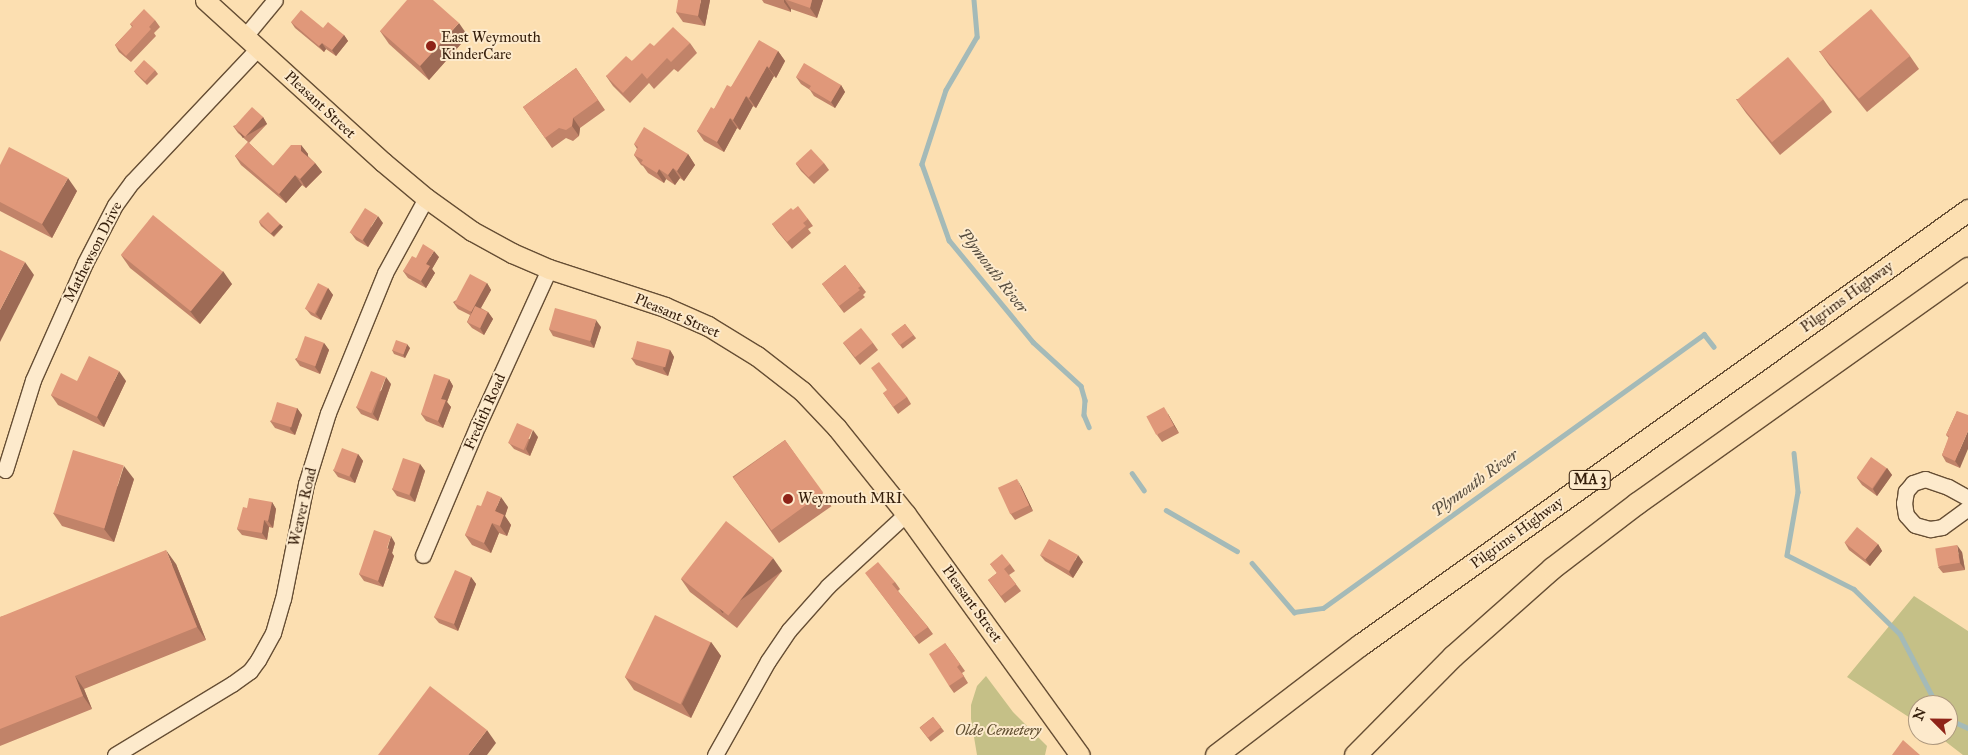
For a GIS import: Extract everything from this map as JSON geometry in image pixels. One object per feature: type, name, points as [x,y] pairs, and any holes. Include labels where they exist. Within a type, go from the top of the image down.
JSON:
[{"type":"highway","name":"Pilgrims Highway","points":[[1216,755],[1360,645],[1968,210]]},
{"type":"highway","points":[[1355,755],[1453,656],[1552,568],[1630,508],[1968,268]]},
{"type":"main road","name":"Pleasant Street","points":[[205,0],[252,41],[315,101],[426,198],[478,234],[549,269],[665,308],[708,326],[750,351],[776,370],[820,409],[906,514],[1080,755]]},
{"type":"street","name":"Mathewson Drive","points":[[5,470],[33,380],[85,263],[115,205],[132,182],[252,41],[275,0]]},
{"type":"street","name":"Weaver Road","points":[[115,755],[232,684],[250,671],[258,660],[273,633],[283,599],[304,493],[328,414],[385,273],[426,198]]},
{"type":"street","name":"Fredith Road","points":[[423,555],[478,426],[549,269]]},
{"type":"street","points":[[1968,498],[1948,487],[1925,480],[1913,483],[1906,491],[1904,503],[1906,515],[1915,525],[1930,529],[1942,527],[1968,508]]},
{"type":"street","points":[[715,755],[768,661],[789,630],[828,586],[906,514]]},
{"type":"green space","points":[[1914,596],[1968,631],[1968,755],[1963,755],[1950,745],[1958,745],[1958,695],[1908,695],[1908,717],[1847,677]]},
{"type":"green space","name":"Olde Cemetery","points":[[986,676],[1013,712],[1047,746],[1045,755],[977,755],[971,719],[971,705],[977,686]]},
{"type":"building","points":[[407,0],[433,0],[459,23],[420,66],[380,31]]},
{"type":"building","points":[[678,0],[701,0],[698,16],[676,12]]},
{"type":"building","points":[[787,0],[812,0],[810,8]]},
{"type":"building","points":[[144,9],[155,20],[149,27],[151,29],[126,56],[115,45],[133,26],[130,24]]},
{"type":"building","points":[[1871,9],[1910,56],[1859,99],[1820,52]]},
{"type":"building","points":[[301,10],[323,28],[328,22],[344,35],[332,50],[322,43],[319,46],[291,22]]},
{"type":"building","points":[[673,27],[690,43],[671,62],[667,58],[647,79],[642,73],[623,93],[606,76],[626,56],[632,61],[650,43],[654,46]]},
{"type":"building","points":[[759,40],[778,51],[749,98],[746,96],[733,120],[730,118],[717,142],[697,131],[711,107],[714,109],[727,85],[731,87]]},
{"type":"building","points":[[1788,57],[1823,99],[1772,142],[1737,100]]},
{"type":"building","points":[[144,60],[155,70],[145,81],[134,71]]},
{"type":"building","points":[[804,63],[841,85],[831,102],[809,89],[811,86],[796,77]]},
{"type":"building","points":[[576,68],[598,100],[573,118],[572,126],[566,130],[559,128],[545,138],[523,107]]},
{"type":"building","points":[[252,107],[263,117],[245,137],[234,127]]},
{"type":"building","points":[[644,127],[688,154],[677,171],[673,168],[668,175],[659,169],[657,173],[641,163],[643,160],[634,155],[638,147],[634,144]]},
{"type":"building","points":[[248,142],[273,166],[291,145],[301,145],[301,151],[315,163],[300,179],[295,175],[279,194],[235,156]]},
{"type":"building","points":[[9,147],[68,178],[42,224],[0,202],[0,165]]},
{"type":"building","points":[[811,149],[824,163],[809,177],[796,163]]},
{"type":"building","points":[[798,206],[808,219],[803,223],[806,226],[787,242],[772,224],[791,208],[793,210]]},
{"type":"building","points":[[365,208],[378,216],[362,241],[350,233]]},
{"type":"building","points":[[268,212],[280,224],[271,233],[259,221]]},
{"type":"building","points":[[153,215],[223,272],[191,311],[121,255]]},
{"type":"building","points":[[423,244],[434,251],[426,264],[430,266],[421,281],[403,271],[412,256],[416,258]]},
{"type":"building","points":[[0,250],[25,262],[0,310]]},
{"type":"building","points":[[845,265],[861,286],[858,288],[860,290],[839,306],[822,284]]},
{"type":"building","points":[[470,274],[487,283],[471,312],[455,303]]},
{"type":"building","points":[[318,283],[328,288],[315,314],[305,309]]},
{"type":"building","points":[[475,306],[488,312],[480,328],[467,322]]},
{"type":"building","points":[[555,308],[596,320],[590,341],[549,329]]},
{"type":"building","points":[[905,324],[913,335],[899,345],[891,334]]},
{"type":"building","points":[[861,328],[873,343],[855,357],[843,342]]},
{"type":"building","points":[[305,336],[324,343],[315,366],[296,359]]},
{"type":"building","points":[[396,340],[407,344],[404,354],[392,350]]},
{"type":"building","points":[[637,341],[670,350],[665,367],[632,358]]},
{"type":"building","points":[[89,356],[119,371],[97,417],[51,395],[61,373],[77,381]]},
{"type":"building","points":[[879,362],[907,397],[893,407],[883,393],[887,390],[871,368]]},
{"type":"building","points":[[371,371],[386,377],[371,413],[356,407]]},
{"type":"building","points":[[434,374],[449,379],[441,399],[446,400],[438,421],[421,414]]},
{"type":"building","points":[[277,402],[297,408],[291,427],[271,421]]},
{"type":"building","points":[[1164,407],[1174,426],[1156,435],[1146,416]]},
{"type":"building","points":[[1957,411],[1968,415],[1968,431],[1955,461],[1942,455],[1949,436],[1946,435]]},
{"type":"building","points":[[517,423],[533,430],[524,450],[508,443]]},
{"type":"building","name":"Weymouth MRI","points":[[785,440],[823,493],[771,530],[733,478]]},
{"type":"building","points":[[342,448],[358,454],[349,476],[333,470]]},
{"type":"building","points":[[73,450],[124,465],[104,529],[54,513]]},
{"type":"building","points":[[1871,457],[1887,468],[1872,488],[1857,477]]},
{"type":"building","points":[[403,458],[420,464],[409,495],[392,489]]},
{"type":"building","points":[[1017,479],[1029,505],[1010,514],[998,488]]},
{"type":"building","points":[[487,491],[501,497],[495,511],[504,515],[500,526],[492,523],[484,543],[465,535],[477,505],[481,506]]},
{"type":"building","points":[[249,498],[272,502],[268,521],[264,520],[262,533],[237,529],[243,507],[247,508]]},
{"type":"building","points":[[726,521],[773,558],[728,615],[681,579]]},
{"type":"building","points":[[1857,527],[1878,544],[1865,560],[1844,543]]},
{"type":"building","points":[[374,530],[391,536],[387,548],[389,549],[378,581],[359,574]]},
{"type":"building","points":[[1049,539],[1078,555],[1069,571],[1040,555]]},
{"type":"building","points":[[1957,545],[1960,563],[1938,566],[1935,548]]},
{"type":"building","points":[[166,550],[197,627],[75,676],[83,696],[0,729],[0,617]]},
{"type":"building","points":[[1002,554],[1010,564],[1004,569],[1016,584],[1001,596],[988,580],[997,573],[990,564]]},
{"type":"building","points":[[878,562],[895,582],[892,584],[928,627],[914,637],[865,573]]},
{"type":"building","points":[[455,570],[471,577],[454,624],[434,617]]},
{"type":"building","points":[[655,615],[711,642],[680,704],[625,677]]},
{"type":"building","points":[[945,643],[960,664],[957,667],[964,676],[949,686],[929,654]]},
{"type":"building","points":[[430,686],[487,730],[468,755],[378,755]]},
{"type":"building","points":[[933,717],[941,727],[928,738],[920,728]]},
{"type":"building","points":[[1903,740],[1920,755],[1892,755]]},
{"type":"waterway","name":"Plymouth River","points":[[974,0],[977,37],[946,90],[922,164],[949,240],[1033,342],[1081,386],[1085,400],[1084,415],[1089,427]]},
{"type":"waterway","name":"Plymouth River","points":[[1252,563],[1294,612],[1323,608],[1704,334],[1714,347]]},
{"type":"waterway","name":"Plymouth River","points":[[1794,453],[1798,492],[1787,555],[1854,589],[1900,634],[1932,695]]},
{"type":"waterway","name":"Plymouth River","points":[[1132,473],[1144,490]]},
{"type":"waterway","name":"Plymouth River","points":[[1166,510],[1237,551]]},
{"type":"waterway","name":"Plymouth River","points":[[1958,724],[1968,728]]},
{"type":"place","name":"East Weymouth KinderCare","points":[[431,46]]},
{"type":"place","name":"Weymouth MRI","points":[[788,499]]}]
